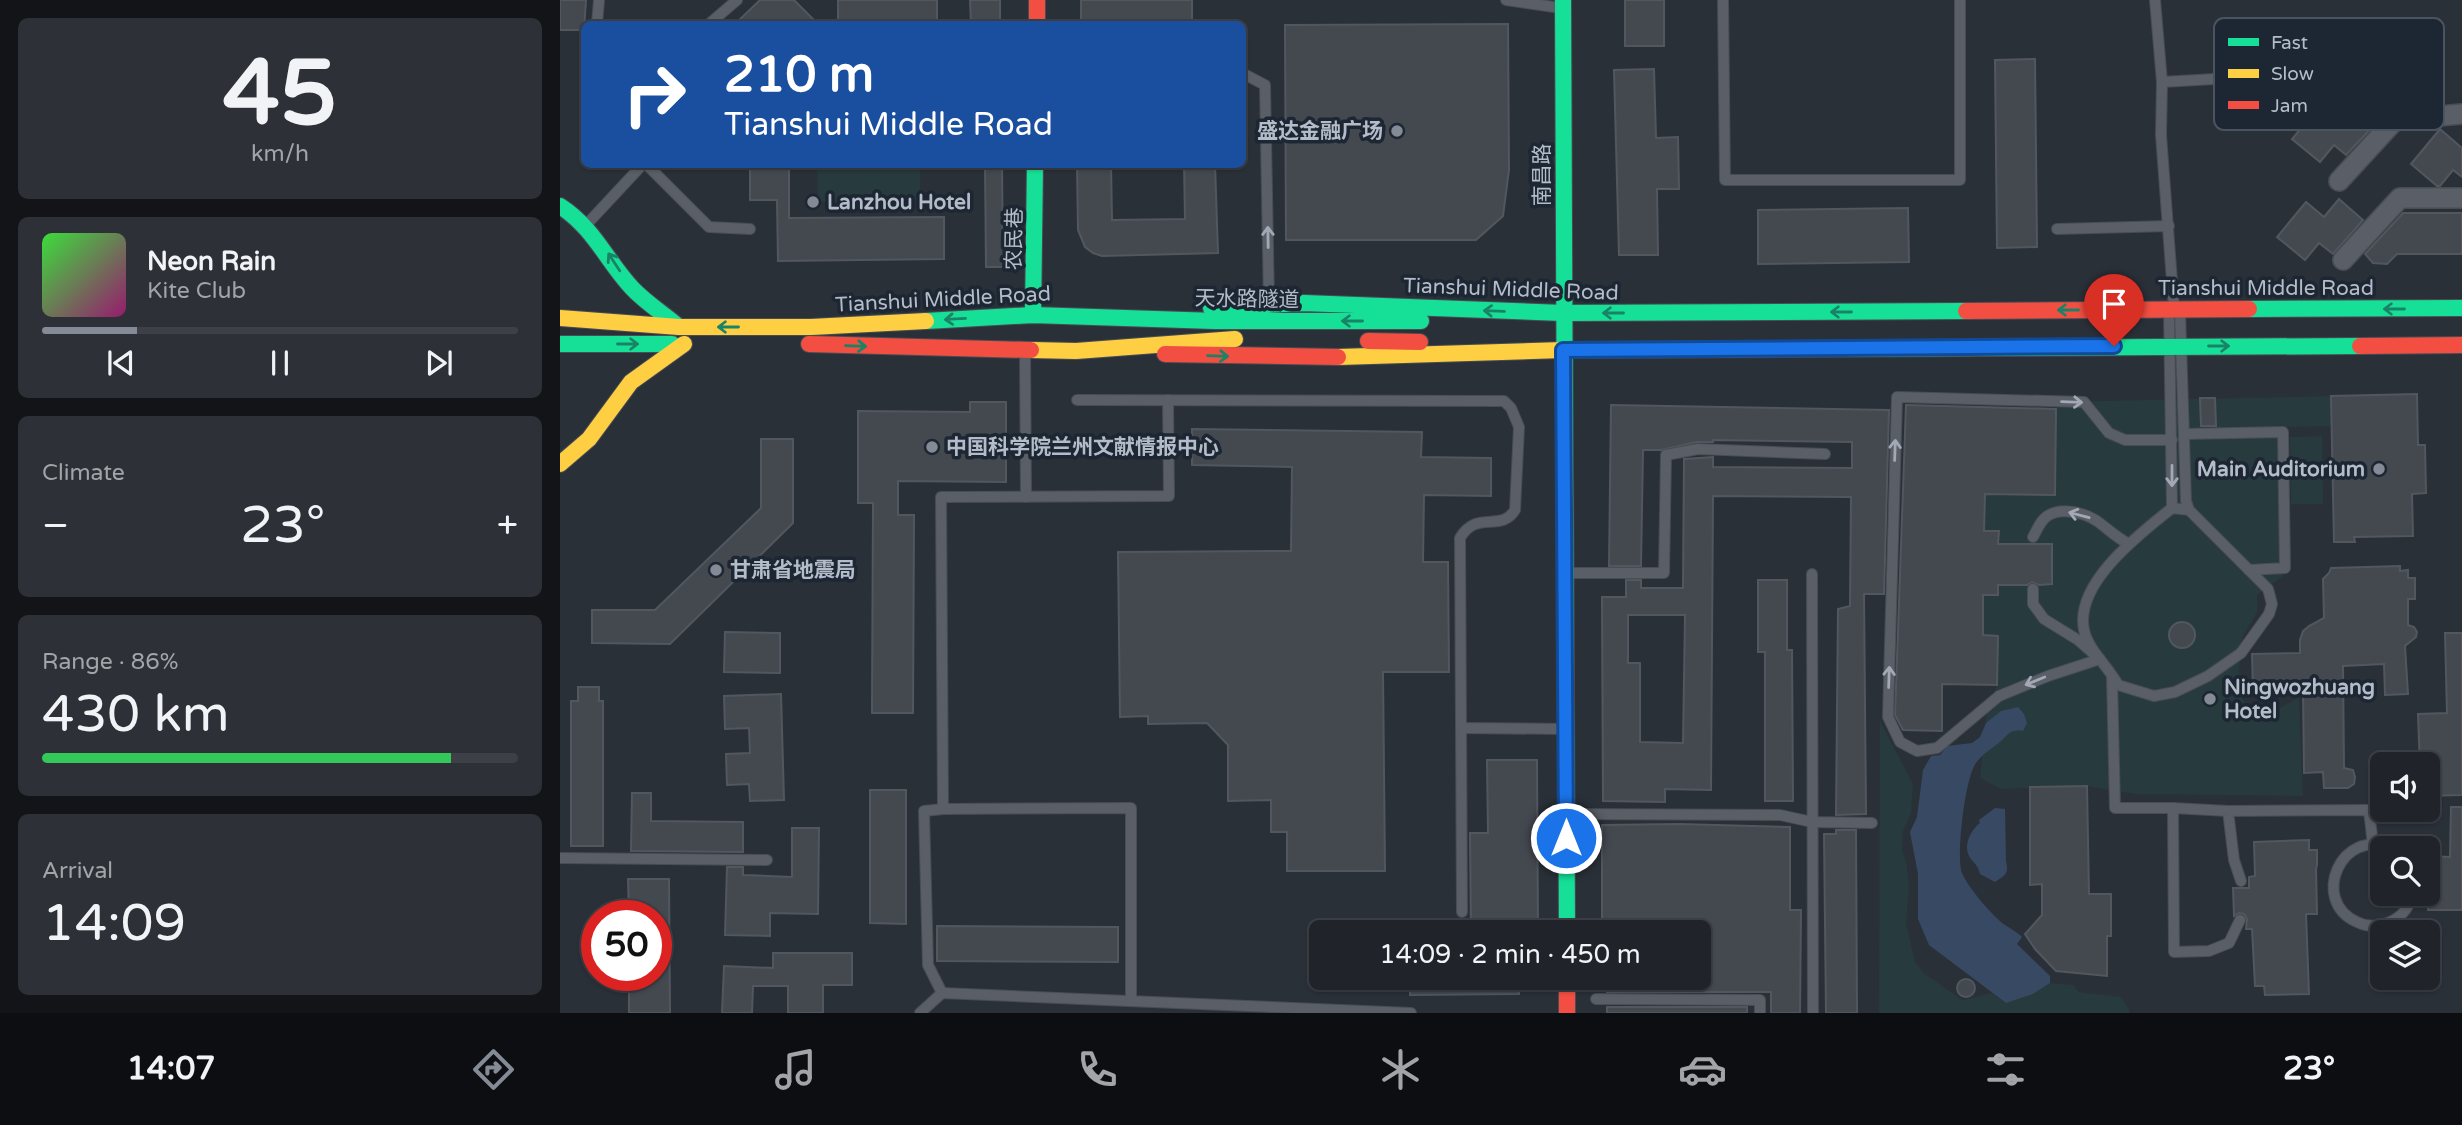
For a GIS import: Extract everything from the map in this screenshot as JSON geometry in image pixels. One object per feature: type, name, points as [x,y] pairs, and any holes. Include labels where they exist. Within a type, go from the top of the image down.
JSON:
[{"type":"street","points":[[1037,0],[1037,21]]},
{"type":"street","name":"南昌路","points":[[1563,4],[1567,920]]},
{"type":"street","points":[[2444,116],[2462,114]]},
{"type":"street","points":[[2339,181],[2386,130]]},
{"type":"street","name":"农民巷","points":[[1033,315],[1035,168]]},
{"type":"street","points":[[2343,260],[2400,198],[2462,198]]},
{"type":"street","points":[[560,206],[585,226],[607,251],[632,288],[679,327]]},
{"type":"street","name":"Tianshui Middle Road","points":[[560,318],[679,327],[811,327],[1304,303],[1563,313],[2462,308]]},
{"type":"street","name":"天水路隧道","points":[[1072,315],[1215,321],[1420,321]]},
{"type":"street","name":"天水路隧道","points":[[1076,351],[1215,339],[1256,340]]},
{"type":"street","points":[[1338,341],[1420,342]]},
{"type":"street","points":[[560,344],[690,344],[631,382],[589,439],[560,464]]},
{"type":"street","name":"Tianshui Middle Road","points":[[787,344],[1305,358],[1563,350],[2462,345]]},
{"type":"street","points":[[1567,990],[1567,1013]]},
{"type":"lane","points":[[597,21],[599,0]]},
{"type":"lane","points":[[712,21],[737,0]]},
{"type":"lane","points":[[1506,0],[1563,4]]},
{"type":"lane","points":[[1723,0],[1725,180],[1960,180],[1960,0]]},
{"type":"lane","points":[[2155,0],[2162,82],[2161,135],[2174,310],[2172,508]]},
{"type":"lane","points":[[1246,75],[1265,85],[1269,305]]},
{"type":"lane","points":[[2162,82],[2214,79]]},
{"type":"lane","points":[[585,226],[641,168]]},
{"type":"lane","points":[[649,168],[709,227],[750,229]]},
{"type":"lane","points":[[2057,229],[2169,226]]},
{"type":"lane","points":[[2033,589],[2033,604],[2044,619],[2078,640],[2100,659],[2118,685],[2154,696],[2175,692],[2208,676],[2241,653],[2269,614],[2272,604],[2268,589],[2189,510],[2186,501],[2185,433],[2175,346]]},
{"type":"lane","points":[[1025,351],[1026,497]]},
{"type":"lane","points":[[2100,659],[1999,696],[1937,748],[1917,751],[1900,742],[1888,718],[1897,397],[2084,402],[2109,433],[2125,440],[2172,440]]},
{"type":"lane","points":[[1077,400],[1504,401],[1511,408],[1519,427],[1515,509],[1503,521],[1476,523],[1464,531],[1460,538],[1462,912]]},
{"type":"lane","points":[[943,809],[941,497],[1169,496],[1168,400]]},
{"type":"lane","points":[[2185,433],[2283,432],[2285,568],[2249,570]]},
{"type":"lane","points":[[1564,573],[1664,573],[1666,455],[1698,449],[1825,454]]},
{"type":"lane","points":[[2100,659],[2084,631],[2084,615],[2090,591],[2102,572],[2129,544],[2172,508],[2189,510]]},
{"type":"lane","points":[[2032,537],[2049,514],[2068,511],[2095,520],[2129,544]]},
{"type":"lane","points":[[1812,574],[1813,1013]]},
{"type":"lane","points":[[2112,673],[2115,808],[2228,811],[2369,810],[2371,836]]},
{"type":"lane","points":[[1461,728],[1565,729]]},
{"type":"lane","points":[[942,992],[928,965],[924,811],[1131,808],[1131,1000]]},
{"type":"lane","points":[[2174,808],[2174,952],[2209,951],[2229,943],[2240,920]]},
{"type":"lane","points":[[2228,811],[2234,860],[2241,881]]},
{"type":"lane","points":[[1566,814],[1780,815],[1812,822],[1872,823]]},
{"type":"lane","points":[[2370,845],[2348,853],[2339,863],[2333,889],[2336,902],[2354,921],[2380,926],[2392,921],[2408,906]]},
{"type":"lane","points":[[560,858],[767,860]]},
{"type":"lane","points":[[920,1013],[942,992],[1131,1000],[1235,1008],[1411,1013]]},
{"type":"lane","points":[[1596,999],[1760,1000],[1760,1013]]},
{"type":"green space","points":[[817,168],[920,168],[920,200],[818,202]]},
{"type":"green space","points":[[2331,396],[2331,426],[2280,427],[2283,576],[2257,595],[2257,612],[2243,636],[2239,670],[2242,699],[2258,710],[2264,712],[2277,709],[2299,698],[2303,796],[2136,794],[2087,786],[2001,789],[1980,778],[1987,712],[1997,685],[1997,636],[1983,635],[1983,595],[1998,595],[1998,578],[2013,585],[2052,584],[2051,544],[2012,544],[1998,553],[1999,531],[1984,531],[1985,494],[2055,495],[2056,402]]},
{"type":"green space","points":[[2322,436],[2323,504],[2291,504],[2290,437]]},
{"type":"green space","points":[[1880,721],[1913,784],[1911,813],[1903,831],[1902,850],[1909,887],[1906,923],[1915,962],[1925,974],[1962,1000],[1992,993],[2006,1003],[2033,994],[2050,983],[2073,985],[2079,992],[2121,997],[2129,1013],[1879,1013]]},
{"type":"water","points":[[2018,707],[2027,723],[2023,731],[2010,733],[1982,756],[1972,771],[1965,798],[1960,847],[1961,870],[1967,883],[1993,915],[2022,937],[2017,944],[2050,976],[2050,983],[2033,994],[2006,1003],[1929,945],[1918,919],[1918,874],[1910,832],[1917,817],[1923,770],[1931,756],[1940,755],[1947,746],[1972,743],[1980,737],[1986,723],[2001,711]]},
{"type":"water","points":[[1995,808],[2005,809],[2007,871],[1995,882],[1980,874],[1968,854],[1967,844],[1973,830],[1980,823],[1979,820]]},
{"type":"building","points":[[560,0],[586,0],[581,30],[560,30]]},
{"type":"building","points":[[760,0],[794,0],[815,21],[738,21]]},
{"type":"building","points":[[838,0],[937,0],[937,21],[838,21]]},
{"type":"building","points":[[970,0],[1000,0],[1000,21],[971,21]]},
{"type":"building","points":[[1081,0],[1192,0],[1192,21],[1081,21]]},
{"type":"building","points":[[1625,0],[1664,0],[1664,46],[1625,46]]},
{"type":"building","name":"盛达金融广场","points":[[1508,24],[1509,170],[1503,216],[1476,240],[1286,240],[1285,25]]},
{"type":"building","points":[[2035,59],[2037,247],[1997,248],[1995,60]]},
{"type":"building","points":[[1654,69],[1656,138],[1678,137],[1679,189],[1657,189],[1658,255],[1619,255],[1614,70]]},
{"type":"building","points":[[2299,130],[2370,130],[2346,155],[2334,145],[2320,162],[2292,139]]},
{"type":"building","points":[[2439,130],[2462,148],[2462,177],[2453,170],[2440,186],[2411,164]]},
{"type":"building","points":[[750,168],[789,168],[789,218],[944,217],[944,259],[778,261],[777,200],[750,200]]},
{"type":"building","points":[[985,168],[1002,168],[1003,267],[986,267]]},
{"type":"building","points":[[1077,168],[1111,168],[1112,220],[1185,219],[1184,168],[1215,168],[1218,253],[1102,256],[1085,247],[1078,230]]},
{"type":"building","points":[[2339,199],[2363,220],[2333,254],[2319,243],[2305,260],[2277,237],[2306,202],[2324,217]]},
{"type":"building","points":[[1908,208],[1909,262],[1758,264],[1758,210]]},
{"type":"building","points":[[2403,213],[2462,213],[2462,254],[2397,254],[2387,264],[2373,263],[2365,254]]},
{"type":"building","name":"Main Auditorium","points":[[2417,394],[2418,445],[2425,445],[2426,493],[2412,494],[2413,536],[2354,537],[2355,542],[2334,542],[2331,396]]},
{"type":"building","points":[[2200,398],[2215,398],[2216,426],[2201,426]]},
{"type":"building","points":[[970,402],[1006,402],[1006,482],[898,481],[898,515],[914,515],[913,713],[872,713],[873,503],[858,503],[858,411],[970,412]]},
{"type":"building","points":[[1611,405],[1889,410],[1884,594],[1864,594],[1866,814],[1836,815],[1838,609],[1850,606],[1851,497],[1713,496],[1711,790],[1665,789],[1665,802],[1603,801],[1602,597],[1626,597],[1626,580],[1641,580],[1641,588],[1683,588],[1684,459],[1713,457],[1713,467],[1852,468],[1852,442],[1713,440],[1661,450],[1643,450],[1641,566],[1609,566]],"holes":[[[1628,615],[1685,615],[1683,743],[1640,742],[1640,663],[1628,663]]]},
{"type":"building","points":[[1906,405],[2056,409],[2055,495],[1985,494],[1984,531],[1999,531],[1998,544],[2052,544],[2052,584],[2039,585],[2032,582],[2027,585],[1998,585],[1998,595],[1983,595],[1983,635],[1998,636],[1997,685],[1942,684],[1942,731],[1903,730],[1895,715]]},
{"type":"building","points":[[1192,429],[1422,432],[1421,457],[1491,458],[1491,496],[1424,495],[1423,562],[1448,562],[1449,672],[1383,672],[1385,871],[1287,871],[1287,832],[1271,832],[1271,800],[1228,801],[1228,745],[1207,723],[1148,724],[1148,716],[1120,717],[1118,552],[1291,551],[1292,467],[1192,465]]},
{"type":"building","points":[[761,439],[793,439],[793,523],[670,644],[592,643],[592,610],[655,610],[761,508]]},
{"type":"building","points":[[2400,566],[2400,571],[2408,570],[2408,578],[2415,578],[2415,599],[2408,599],[2408,625],[2414,627],[2417,632],[2416,637],[2405,646],[2408,694],[2385,695],[2384,664],[2343,666],[2344,768],[2353,770],[2354,784],[2348,788],[2324,788],[2323,772],[2304,773],[2303,689],[2253,690],[2252,654],[2300,653],[2303,631],[2324,618],[2323,579],[2331,568]]},
{"type":"building","points":[[1758,580],[1787,580],[1787,650],[1792,650],[1793,801],[1765,801],[1765,652],[1758,652]]},
{"type":"building","points":[[2182,622],[2191,626],[2195,635],[2191,644],[2182,648],[2173,644],[2169,635],[2173,626]]},
{"type":"building","points":[[725,632],[780,633],[780,673],[724,672]]},
{"type":"building","points":[[2445,633],[2462,633],[2462,795],[2440,796],[2440,752],[2419,752],[2418,714],[2447,713]]},
{"type":"building","points":[[578,687],[599,687],[599,701],[603,701],[603,846],[571,846],[571,701],[578,701]]},
{"type":"building","points":[[781,694],[784,800],[750,801],[749,784],[727,785],[726,754],[750,753],[749,728],[725,729],[724,696]]},
{"type":"building","points":[[1487,760],[1537,760],[1538,920],[1471,920],[1470,833],[1488,833]]},
{"type":"building","points":[[2087,786],[2089,894],[2111,894],[2107,976],[2056,971],[2025,934],[2042,915],[2042,884],[2030,885],[2030,787]]},
{"type":"building","points":[[870,790],[906,790],[906,924],[870,923]]},
{"type":"building","points":[[632,793],[651,793],[651,821],[743,822],[743,852],[631,851]]},
{"type":"building","points":[[2451,807],[2462,807],[2462,910],[2428,910],[2428,906],[2440,906],[2440,857],[2450,857]]},
{"type":"building","points":[[1602,825],[1790,827],[1790,910],[1801,910],[1800,1013],[1771,1013],[1771,992],[1607,992],[1711,990],[1711,920],[1602,920]]},
{"type":"building","points":[[792,828],[819,828],[818,914],[770,913],[770,936],[725,935],[727,867],[743,867],[743,875],[792,877]]},
{"type":"building","points":[[1836,830],[1856,830],[1857,1013],[1826,1013],[1824,834],[1836,834]]},
{"type":"building","points":[[2309,840],[2309,850],[2317,850],[2317,914],[2306,914],[2309,994],[2265,995],[2264,986],[2255,986],[2252,929],[2246,929],[2247,919],[2244,914],[2234,916],[2233,888],[2249,888],[2249,877],[2255,876],[2254,842]]},
{"type":"building","points":[[628,879],[669,879],[669,900],[629,900]]},
{"type":"building","points":[[937,926],[1118,927],[1118,962],[937,961]]},
{"type":"building","points":[[773,953],[852,953],[852,985],[823,985],[823,1013],[788,1013],[788,986],[753,986],[752,1013],[722,1013],[724,966],[773,968]]},
{"type":"building","points":[[1962,979],[1970,979],[1975,988],[1973,995],[1962,997],[1957,992],[1957,984]]},
{"type":"building","points":[[1410,990],[1519,990],[1519,994],[1410,995]]},
{"type":"building","points":[[629,991],[670,991],[670,1013],[629,1013]]},
{"type":"building","points":[[1607,1007],[1747,1007],[1747,1013],[1607,1013]]},
{"type":"traffic: fast","points":[[1563,0],[1567,920]]},
{"type":"traffic: fast","points":[[1033,315],[1035,168]]},
{"type":"traffic: fast","points":[[560,206],[591,234],[632,288],[679,327]]},
{"type":"traffic: fast","points":[[1211,308],[1304,303],[1563,313],[1966,311]]},
{"type":"traffic: fast","points":[[2249,309],[2462,308]]},
{"type":"traffic: fast","points":[[926,321],[1033,315],[1215,321],[1421,321]]},
{"type":"traffic: fast","points":[[560,344],[672,344]]},
{"type":"traffic: fast","points":[[1780,349],[2360,346]]},
{"type":"traffic: slow","points":[[560,318],[679,327],[811,327],[926,321]]},
{"type":"traffic: slow","points":[[1031,350],[1076,351],[1235,339]]},
{"type":"traffic: slow","points":[[560,464],[589,439],[631,382],[684,344]]},
{"type":"traffic: slow","points":[[1338,357],[1563,350],[1780,349]]},
{"type":"traffic: jam","points":[[1037,0],[1037,21]]},
{"type":"traffic: jam","points":[[1966,311],[2249,309]]},
{"type":"traffic: jam","points":[[1368,341],[1420,342]]},
{"type":"traffic: jam","points":[[809,344],[1031,350]]},
{"type":"traffic: jam","points":[[2360,346],[2462,345]]},
{"type":"traffic: jam","points":[[1165,354],[1338,357]]},
{"type":"traffic: jam","points":[[1567,990],[1567,1013]]},
{"type":"place","name":"盛达金融广场","points":[[1397,131]]},
{"type":"place","name":"Lanzhou Hotel","points":[[813,202]]},
{"type":"place","name":"中国科学院兰州文献情报中心","points":[[932,447]]},
{"type":"place","name":"Main Auditorium","points":[[2379,469]]},
{"type":"place","name":"甘肃省地震局","points":[[716,570]]},
{"type":"place","name":"Ningwozhuang Hotel","points":[[2210,699]]},
{"type":"route","points":[[1566,838],[1563,350],[2114,346]]}]
